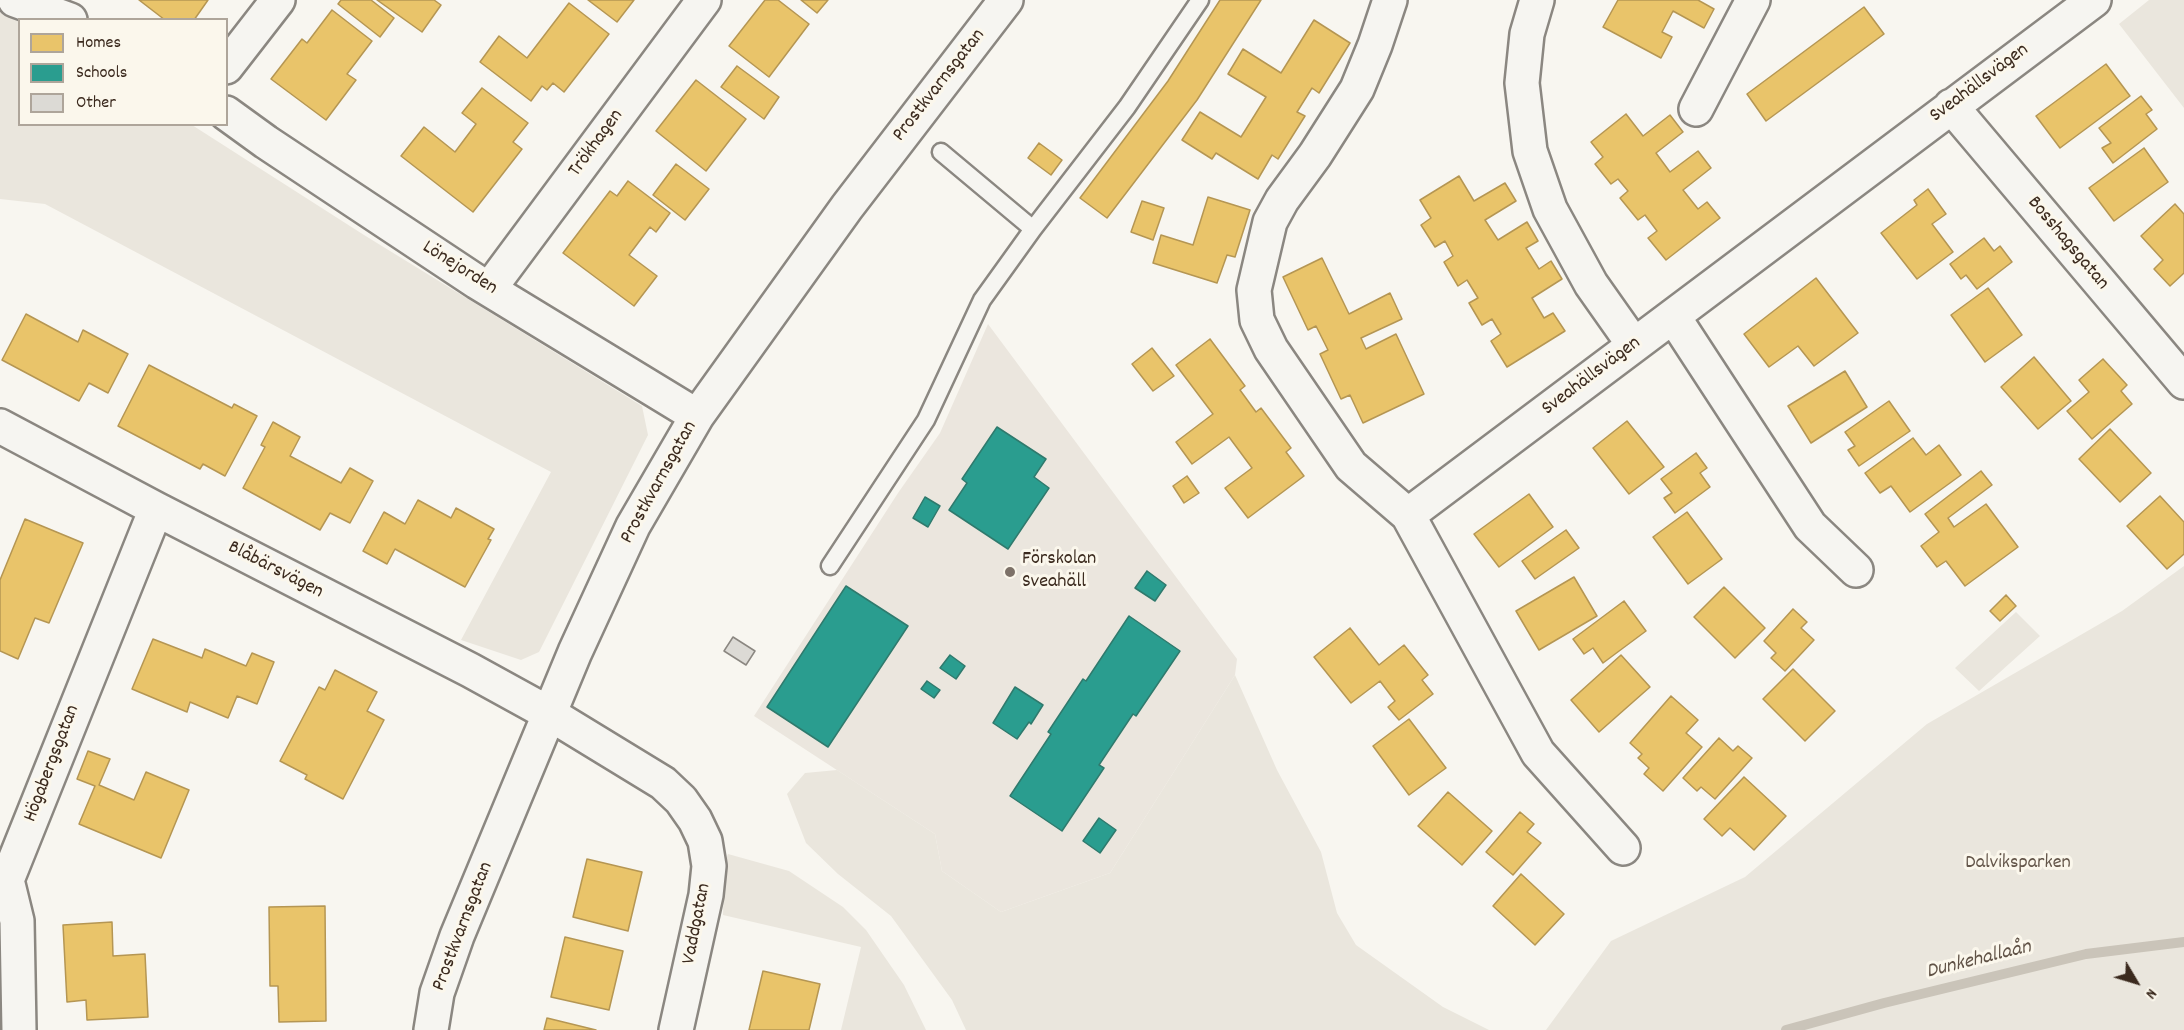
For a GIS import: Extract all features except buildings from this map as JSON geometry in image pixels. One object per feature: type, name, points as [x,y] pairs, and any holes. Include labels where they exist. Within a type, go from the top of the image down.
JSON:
[{"type":"street","points":[[15,0],[64,18]]},
{"type":"street","points":[[228,64],[278,0]]},
{"type":"street","name":"Trökhagen","points":[[490,288],[704,0]]},
{"type":"street","name":"Prostkvarnsgatan","points":[[431,1030],[437,993],[457,936],[575,652],[633,526],[697,416],[847,207],[1006,0]]},
{"type":"street","points":[[1390,0],[1375,45],[1356,89],[1315,155],[1282,200],[1270,222],[1254,290],[1257,320],[1271,349],[1351,466],[1408,515],[1538,753],[1623,848]]},
{"type":"street","points":[[1537,0],[1527,34],[1522,83],[1530,151],[1550,209],[1592,284],[1634,345]]},
{"type":"street","points":[[1696,109],[1753,0]]},
{"type":"street","name":"Sveahällsvägen","points":[[1408,515],[2094,0]]},
{"type":"street","name":"Bosshagsgatan","points":[[1951,106],[2184,381]]},
{"type":"street","name":"Lönejorden","points":[[228,114],[477,282],[697,416]]},
{"type":"street","points":[[1673,316],[1810,526],[1856,570]]},
{"type":"street","name":"Blåbärsvägen","points":[[0,426],[470,670],[550,714]]},
{"type":"street","name":"Högabergsgatan","points":[[19,1030],[17,921],[4,881],[156,509]]},
{"type":"street","name":"Vaddgatan","points":[[550,714],[663,783],[681,800],[705,841],[709,867],[706,895],[676,1030]]},
{"type":"lane","points":[[830,566],[926,420],[982,300],[1033,229],[1127,107],[1200,0]]},
{"type":"lane","points":[[941,152],[1033,229]]},
{"type":"shaded area","name":"Förskolan Sveahäll","points":[[988,324],[1237,659],[1235,675],[1110,873],[1001,912],[942,871],[935,834],[754,716],[898,493],[940,433]]},
{"type":"green space","points":[[2149,0],[2184,0],[2184,108],[2119,24]]},
{"type":"green space","points":[[0,9],[18,19],[18,126],[194,126],[364,235],[642,406],[648,435],[539,652],[521,660],[461,640],[551,472],[45,204],[0,199]]},
{"type":"green space","name":"Dalviksparken","points":[[2184,566],[2184,1030],[1546,1030],[1611,941],[1745,877],[1927,724],[2122,611]]},
{"type":"green space","points":[[2016,612],[2040,636],[1979,691],[1955,668]]},
{"type":"green space","points":[[1235,675],[1277,770],[1321,852],[1337,913],[1356,945],[1443,1007],[1489,1030],[966,1030],[952,1000],[891,916],[838,874],[806,843],[787,794],[805,773],[837,770],[935,834],[942,871],[1001,912],[1110,873]]},
{"type":"green space","points":[[728,854],[789,871],[843,907],[866,930],[904,985],[926,1030],[841,1030],[861,947],[723,915],[724,865]]},
{"type":"waterway","name":"Dunkehallaån","points":[[1786,1030],[1884,1003],[2086,954],[2184,942]]},
{"type":"place","name":"Förskolan Sveahäll","points":[[1010,572]]}]
